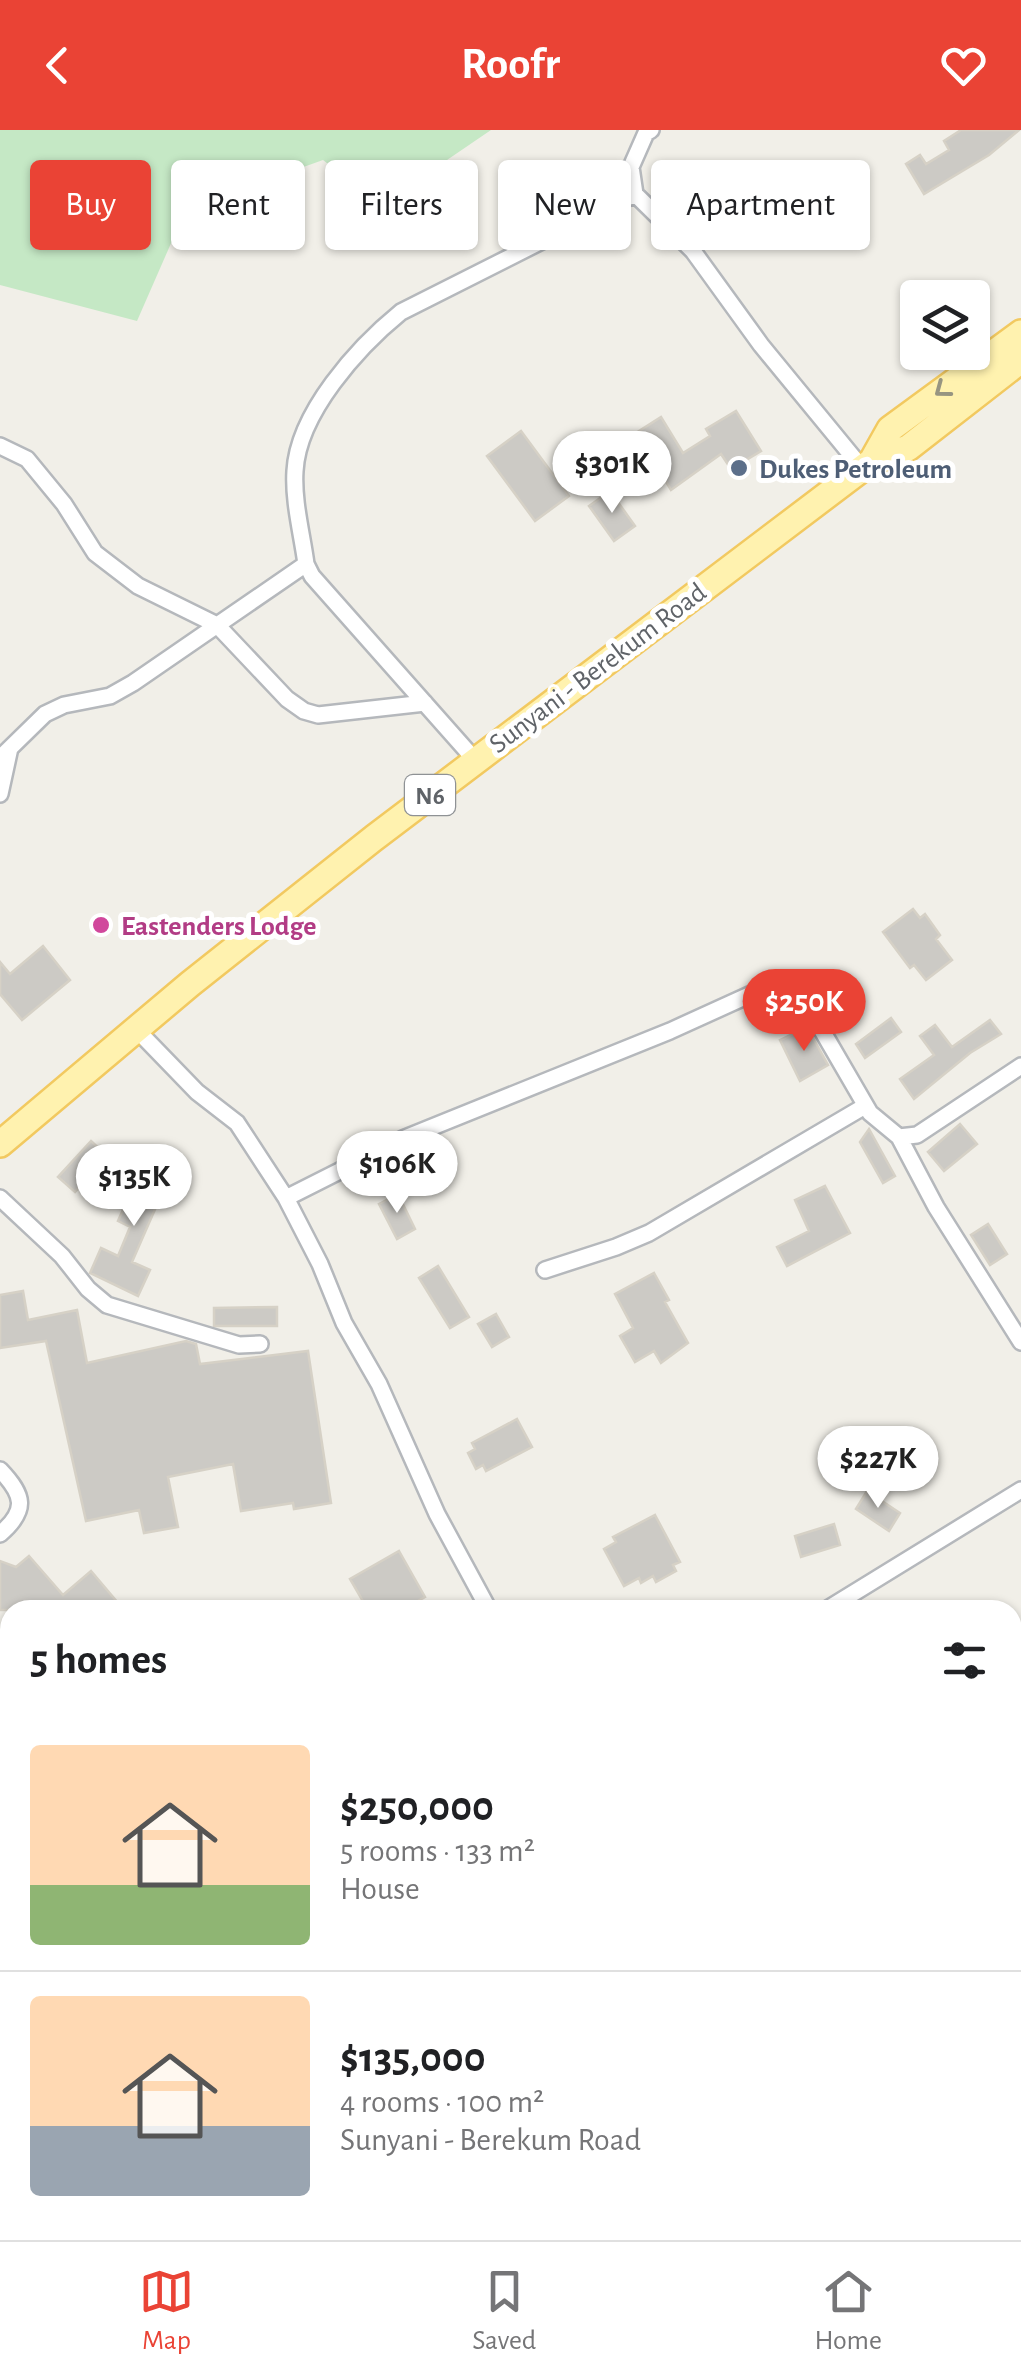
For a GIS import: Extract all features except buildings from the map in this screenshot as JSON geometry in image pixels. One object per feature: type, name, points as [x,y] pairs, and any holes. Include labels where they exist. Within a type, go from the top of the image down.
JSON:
[{"type":"main road","name":"Sunyani - Berekum Road","points":[[867,465],[890,429],[1021,333]]},
{"type":"main road","name":"Sunyani - Berekum Road","points":[[0,1144],[136,1029],[475,760],[867,465],[908,448],[1021,360]]},
{"type":"street","points":[[651,130],[631,167],[635,194],[693,251],[762,345],[867,465]]},
{"type":"street","points":[[475,760],[312,576],[306,564],[294,473],[299,446],[310,421],[369,338],[401,312],[635,194]]},
{"type":"street","points":[[0,446],[27,459],[64,504],[95,553],[138,586],[217,625],[304,711],[318,715],[425,703]]},
{"type":"street","points":[[0,794],[5,751],[45,714],[110,696],[133,683],[306,564]]},
{"type":"street","points":[[286,1198],[405,1138],[670,1031],[782,980],[796,984],[870,1113],[900,1137],[936,1207],[1021,1342]]},
{"type":"street","points":[[136,1029],[197,1092],[237,1123],[286,1198],[320,1264],[344,1323],[379,1384],[437,1514],[484,1600]]},
{"type":"street","points":[[900,1137],[917,1135],[1021,1066]]},
{"type":"street","points":[[545,1270],[650,1233],[866,1106]]},
{"type":"street","points":[[0,1198],[108,1305],[239,1345],[260,1344]]},
{"type":"street","points":[[0,1470],[17,1488],[20,1504],[15,1521],[0,1534]]},
{"type":"street","points":[[843,1600],[1021,1492]]},
{"type":"green space","points":[[0,130],[491,130],[447,160],[323,160],[305,166],[305,160],[171,160],[171,243],[137,321],[0,285]]},
{"type":"place","name":"Dukes Petroleum","points":[[739,468]]},
{"type":"place","name":"Eastenders Lodge","points":[[101,925]]}]
